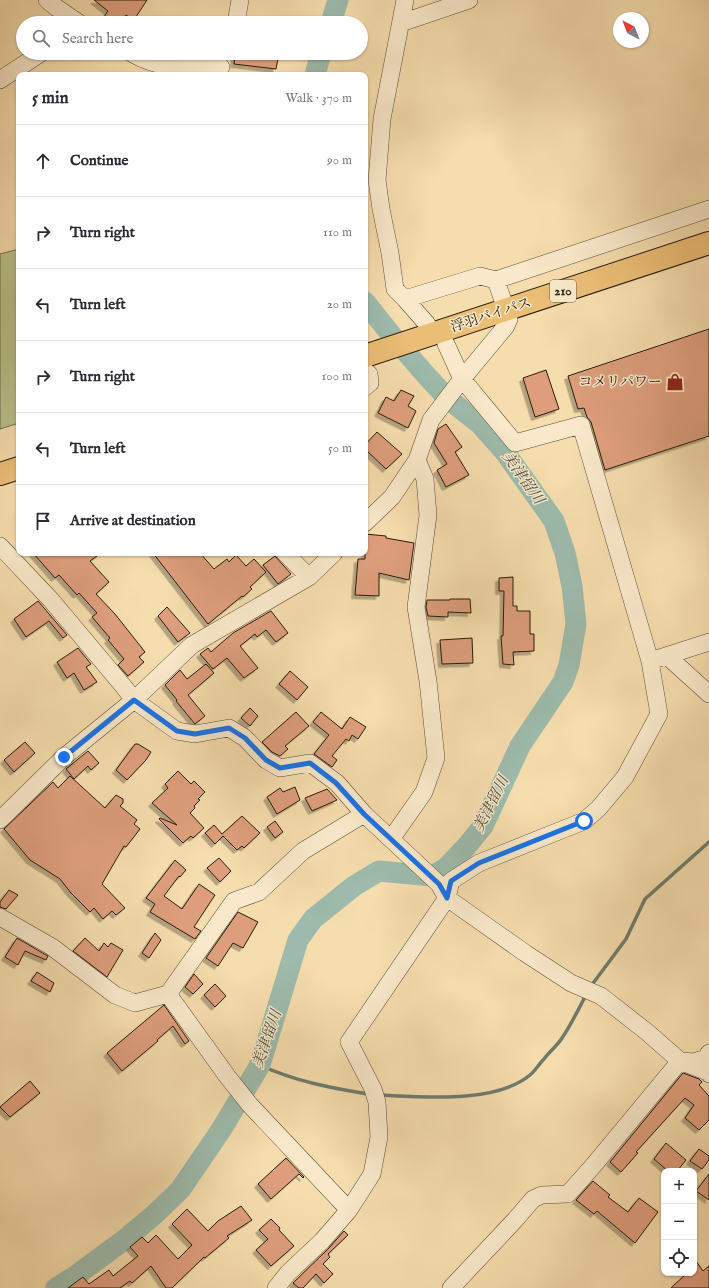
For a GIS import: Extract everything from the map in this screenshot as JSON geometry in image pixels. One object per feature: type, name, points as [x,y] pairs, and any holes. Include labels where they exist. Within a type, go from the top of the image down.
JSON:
[{"type":"highway","name":"浮羽バイパス","points":[[368,359],[422,331],[506,310],[709,243]]},
{"type":"highway","points":[[0,474],[16,469]]},
{"type":"street","points":[[47,0],[67,16]]},
{"type":"street","points":[[237,16],[240,0]]},
{"type":"street","points":[[405,0],[382,119],[377,180],[390,253],[394,289],[405,299],[422,331]]},
{"type":"street","points":[[401,23],[469,0]]},
{"type":"street","points":[[0,80],[30,60]]},
{"type":"street","points":[[147,60],[169,67],[223,65]]},
{"type":"street","points":[[405,299],[480,276],[496,280],[709,209]]},
{"type":"street","points":[[368,520],[392,497],[417,460],[432,420],[462,379],[506,326],[509,319],[496,280]]},
{"type":"street","points":[[276,1288],[288,1273],[322,1241],[349,1210],[372,1174],[380,1137],[375,1094],[349,1042],[443,891],[451,881],[479,863],[584,821],[598,809],[625,777],[659,714],[650,661],[581,425],[515,443],[462,379],[446,344]]},
{"type":"street","points":[[368,367],[370,382],[368,384]]},
{"type":"street","points":[[392,839],[424,792],[436,758],[428,681],[416,607],[428,515],[425,479],[417,460]]},
{"type":"street","points":[[0,546],[51,600],[134,700],[177,731],[195,734],[229,728],[245,738],[266,760],[280,768],[310,763],[336,783],[364,814],[416,862],[443,891],[525,953],[571,983],[600,996],[647,1032],[680,1061],[708,1072],[709,1074]]},
{"type":"street","points":[[288,556],[309,577]]},
{"type":"street","points":[[0,820],[64,757],[134,700],[192,645],[309,577],[331,556]]},
{"type":"street","points":[[650,661],[709,642]]},
{"type":"street","points":[[668,656],[709,694]]},
{"type":"street","points":[[0,917],[52,947],[115,995],[135,1003],[168,994],[234,901],[259,892],[303,851],[364,814]]},
{"type":"street","points":[[168,994],[227,1076],[250,1105],[349,1210]]},
{"type":"street","points":[[680,1061],[694,1062],[706,1058],[709,1053]]},
{"type":"street","points":[[451,1288],[515,1220],[532,1199],[542,1195],[568,1194],[680,1061]]},
{"type":"green space","points":[[16,250],[16,424],[0,429],[0,254]]},
{"type":"building","points":[[94,0],[147,0],[137,16],[105,16],[108,11]]},
{"type":"building","points":[[234,60],[278,60],[276,69],[234,64]]},
{"type":"building","points":[[709,329],[709,436],[605,470],[591,422],[587,417],[584,408],[578,409],[568,376]]},
{"type":"building","points":[[546,370],[559,409],[535,417],[523,378]]},
{"type":"building","points":[[401,390],[414,396],[408,406],[416,411],[408,428],[378,413],[386,397],[394,401]]},
{"type":"building","points":[[446,424],[462,447],[455,452],[469,475],[446,487],[437,470],[447,464],[434,443],[438,429]]},
{"type":"building","points":[[377,432],[402,454],[386,469],[368,452],[368,442]]},
{"type":"building","points":[[368,534],[386,536],[386,538],[414,543],[409,580],[379,573],[379,596],[355,595],[358,559],[365,559],[365,556],[368,556]]},
{"type":"building","points":[[36,556],[97,556],[90,561],[109,582],[96,594],[115,614],[145,652],[139,657],[144,662],[128,676],[118,665],[124,659],[108,640],[110,638],[92,617],[97,613],[79,593],[77,595],[59,575],[55,578]]},
{"type":"building","points":[[155,556],[203,556],[214,569],[227,559],[229,562],[237,556],[246,566],[254,559],[266,572],[250,587],[252,589],[208,624]]},
{"type":"building","points":[[275,556],[291,574],[278,584],[263,565]]},
{"type":"building","points":[[513,577],[513,606],[517,606],[517,611],[530,611],[530,634],[534,634],[534,651],[513,652],[514,665],[503,664],[501,636],[503,636],[504,591],[499,591],[499,578]]},
{"type":"building","points":[[470,599],[471,613],[448,612],[448,617],[428,616],[426,607],[427,600]]},
{"type":"building","points":[[38,601],[67,635],[63,638],[49,621],[26,637],[14,619]]},
{"type":"building","points":[[167,607],[190,633],[178,642],[158,616]]},
{"type":"building","points":[[271,611],[288,633],[276,642],[266,630],[257,637],[255,634],[240,646],[258,668],[244,678],[227,658],[213,669],[200,654],[208,648],[211,652],[233,633]]},
{"type":"building","points":[[472,638],[473,663],[442,664],[440,640]]},
{"type":"building","points":[[78,648],[91,664],[86,667],[97,682],[84,690],[74,673],[67,678],[57,662]]},
{"type":"building","points":[[206,664],[214,673],[188,695],[205,716],[195,724],[165,685],[180,670],[187,679]]},
{"type":"building","points":[[290,671],[308,687],[297,700],[279,684]]},
{"type":"building","points":[[250,708],[258,716],[250,726],[241,718]]},
{"type":"building","points":[[296,712],[309,726],[285,746],[288,749],[280,756],[272,752],[262,742]]},
{"type":"building","points":[[321,712],[342,729],[350,717],[366,727],[358,739],[352,735],[349,741],[346,739],[332,756],[337,760],[332,767],[314,754],[329,735],[313,722]]},
{"type":"building","points":[[25,742],[35,753],[14,772],[4,760]]},
{"type":"building","points":[[135,744],[138,744],[151,752],[146,760],[127,780],[116,770]]},
{"type":"building","points":[[88,751],[99,763],[91,770],[88,766],[74,779],[66,769]]},
{"type":"building","points":[[178,771],[191,784],[194,781],[205,792],[198,799],[200,800],[190,813],[204,828],[193,838],[191,836],[183,843],[159,819],[160,818],[177,825],[152,803],[168,788],[165,784]]},
{"type":"building","points":[[70,776],[105,808],[116,795],[123,799],[123,803],[120,806],[137,820],[134,824],[140,829],[126,847],[124,846],[102,884],[125,908],[116,915],[112,911],[103,919],[94,908],[90,912],[71,893],[60,879],[30,860],[4,829],[53,782],[58,788]]},
{"type":"building","points":[[295,787],[300,800],[277,814],[267,797],[280,788],[283,792]]},
{"type":"building","points":[[327,789],[337,800],[312,811],[305,798]]},
{"type":"building","points":[[242,816],[260,833],[244,848],[242,846],[237,850],[223,836],[215,844],[205,833],[214,825],[222,834]]},
{"type":"building","points":[[275,821],[283,832],[275,838],[267,827]]},
{"type":"building","points":[[219,858],[231,871],[220,882],[207,868]]},
{"type":"building","points":[[175,860],[186,870],[180,877],[179,876],[164,896],[182,909],[199,884],[215,895],[194,927],[201,931],[195,939],[150,912],[155,904],[146,898]]},
{"type":"building","points":[[9,890],[18,895],[6,909],[0,907],[0,902]]},
{"type":"building","points":[[238,912],[258,922],[243,948],[233,943],[218,966],[206,958]]},
{"type":"building","points":[[155,933],[161,940],[149,958],[142,953]]},
{"type":"building","points":[[17,938],[48,956],[46,960],[25,951],[18,965],[5,957]]},
{"type":"building","points":[[85,938],[99,951],[104,943],[108,947],[111,943],[123,950],[107,977],[73,951]]},
{"type":"building","points":[[37,972],[54,983],[50,992],[31,981]]},
{"type":"building","points":[[194,974],[203,984],[193,994],[185,987]]},
{"type":"building","points":[[215,984],[226,996],[215,1007],[204,995]]},
{"type":"building","points":[[164,1005],[189,1041],[185,1044],[173,1026],[157,1040],[158,1041],[122,1071],[107,1053]]},
{"type":"building","points":[[683,1073],[699,1079],[702,1082],[699,1085],[709,1096],[709,1120],[699,1130],[685,1118],[694,1105],[685,1098],[636,1152],[638,1153],[621,1172],[610,1162]]},
{"type":"building","points":[[30,1081],[40,1093],[10,1117],[0,1107]]},
{"type":"building","points":[[666,1143],[686,1160],[679,1168],[664,1168],[654,1159]]},
{"type":"building","points":[[699,1149],[709,1156],[709,1160],[702,1169],[690,1161]]},
{"type":"building","points":[[286,1158],[304,1177],[303,1178],[299,1174],[271,1199],[258,1184]]},
{"type":"building","points":[[709,1174],[709,1200],[697,1192]]},
{"type":"building","points":[[593,1181],[610,1195],[608,1197],[628,1212],[639,1198],[658,1212],[635,1243],[597,1211],[594,1214],[576,1200]]},
{"type":"building","points":[[241,1206],[252,1220],[227,1236],[229,1238],[205,1258],[204,1257],[172,1288],[166,1288],[151,1266],[132,1283],[130,1281],[120,1288],[68,1288],[83,1277],[89,1284],[109,1270],[113,1276],[138,1256],[130,1247],[142,1237],[148,1243],[156,1235],[178,1259],[192,1245],[172,1224],[187,1209],[208,1231],[218,1221]]},
{"type":"building","points":[[271,1219],[294,1246],[271,1266],[256,1250],[268,1239],[259,1230]]},
{"type":"building","points":[[344,1231],[348,1235],[328,1254],[330,1257],[323,1264],[333,1274],[324,1283],[316,1274],[303,1288],[299,1288],[293,1283],[329,1248]]},
{"type":"building","points":[[697,1262],[703,1271],[709,1266],[709,1288],[671,1288],[684,1276],[697,1276]]},
{"type":"waterway","name":"美津留川","points":[[333,16],[338,0]]},
{"type":"waterway","name":"美津留川","points":[[316,72],[319,60]]},
{"type":"waterway","name":"美津留川","points":[[56,1288],[74,1277],[124,1240],[155,1214],[180,1190],[221,1130],[260,1065],[298,940],[313,919],[354,886],[379,871],[432,876],[446,868],[466,847],[483,826],[520,746],[563,682],[569,665],[576,624],[572,586],[565,553],[554,521],[504,451],[480,424],[447,398],[393,337],[368,306]]},
{"type":"waterway","points":[[591,986],[626,939],[645,899],[709,842]]},
{"type":"waterway","points":[[380,1095],[458,1097],[498,1091],[515,1084],[530,1075],[560,1041],[586,995]]},
{"type":"waterway","points":[[260,1065],[299,1080],[368,1094]]},
{"type":"place","name":"コメリパワー","points":[[675,382]]},
{"type":"route","points":[[64,757],[134,700],[177,731],[195,734],[229,728],[245,738],[266,760],[280,768],[310,763],[336,783],[364,814],[439,884],[447,898],[451,881],[479,863],[584,821]]}]
